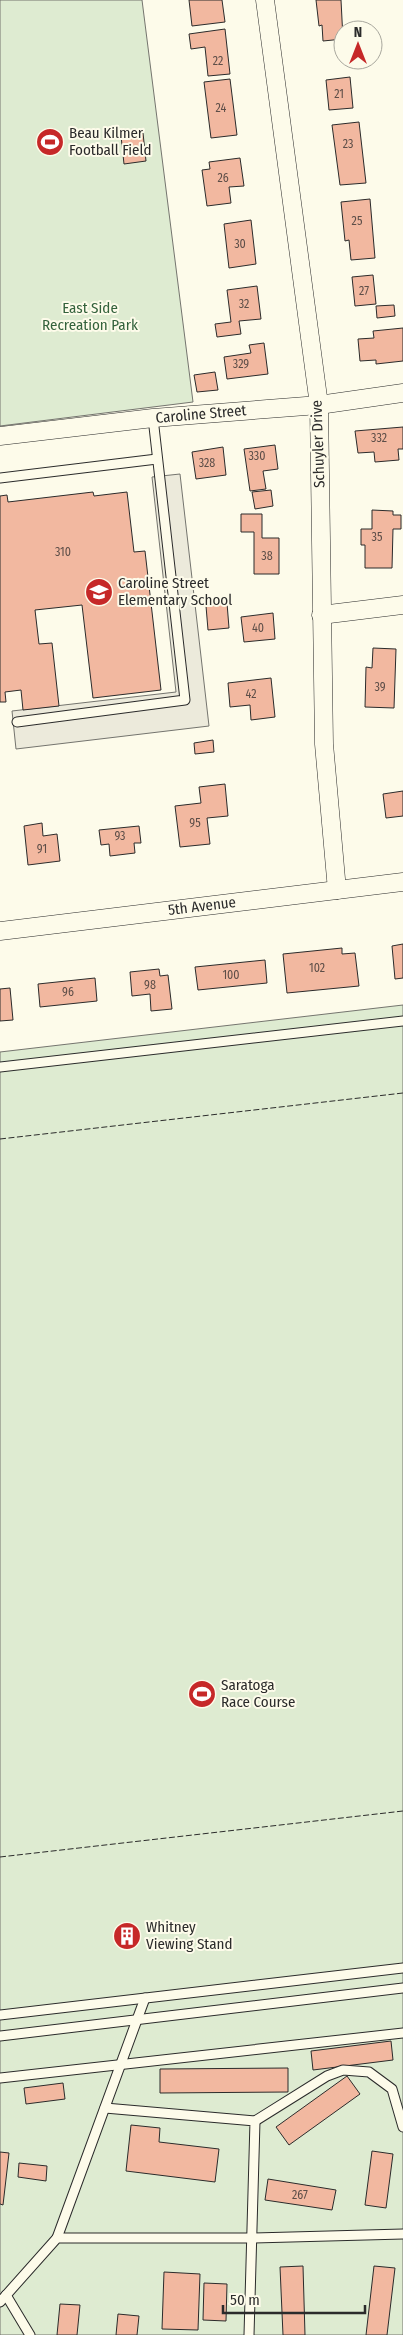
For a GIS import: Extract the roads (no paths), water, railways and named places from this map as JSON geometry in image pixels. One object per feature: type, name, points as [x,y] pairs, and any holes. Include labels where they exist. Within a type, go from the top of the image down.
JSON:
[{"type":"street","name":"Schuyler Drive","points":[[265,0],[319,404],[324,744],[337,890]]},
{"type":"street","name":"Caroline Street","points":[[0,436],[153,418],[319,404],[403,393]]},
{"type":"street","points":[[321,615],[403,605]]},
{"type":"street","name":"5th Avenue","points":[[0,931],[403,882]]},
{"type":"lane","points":[[17,722],[185,700],[153,418]]},
{"type":"lane","points":[[0,478],[158,460]]},
{"type":"lane","points":[[0,1067],[403,1021]]},
{"type":"lane","points":[[0,2015],[403,1968]]},
{"type":"lane","points":[[0,2036],[403,1988]]},
{"type":"lane","points":[[30,2335],[3,2298],[57,2238],[145,1998]]},
{"type":"lane","points":[[0,2078],[403,2033]]},
{"type":"lane","points":[[105,2108],[255,2121],[327,2076],[343,2070],[369,2072],[392,2089],[403,2128]]},
{"type":"lane","points":[[249,2335],[255,2121]]},
{"type":"lane","points":[[57,2238],[251,2238],[403,2234]]},
{"type":"place","name":"Beau Kilmer Football Field","points":[[50,142]]},
{"type":"place","name":"Caroline Street Elementary School","points":[[99,592]]},
{"type":"place","name":"Saratoga Race Course","points":[[202,1694]]},
{"type":"place","name":"Whitney Viewing Stand","points":[[127,1936]]},
{"type":"park label","name":"East Side Recreation Park","points":[[90,316]]}]
